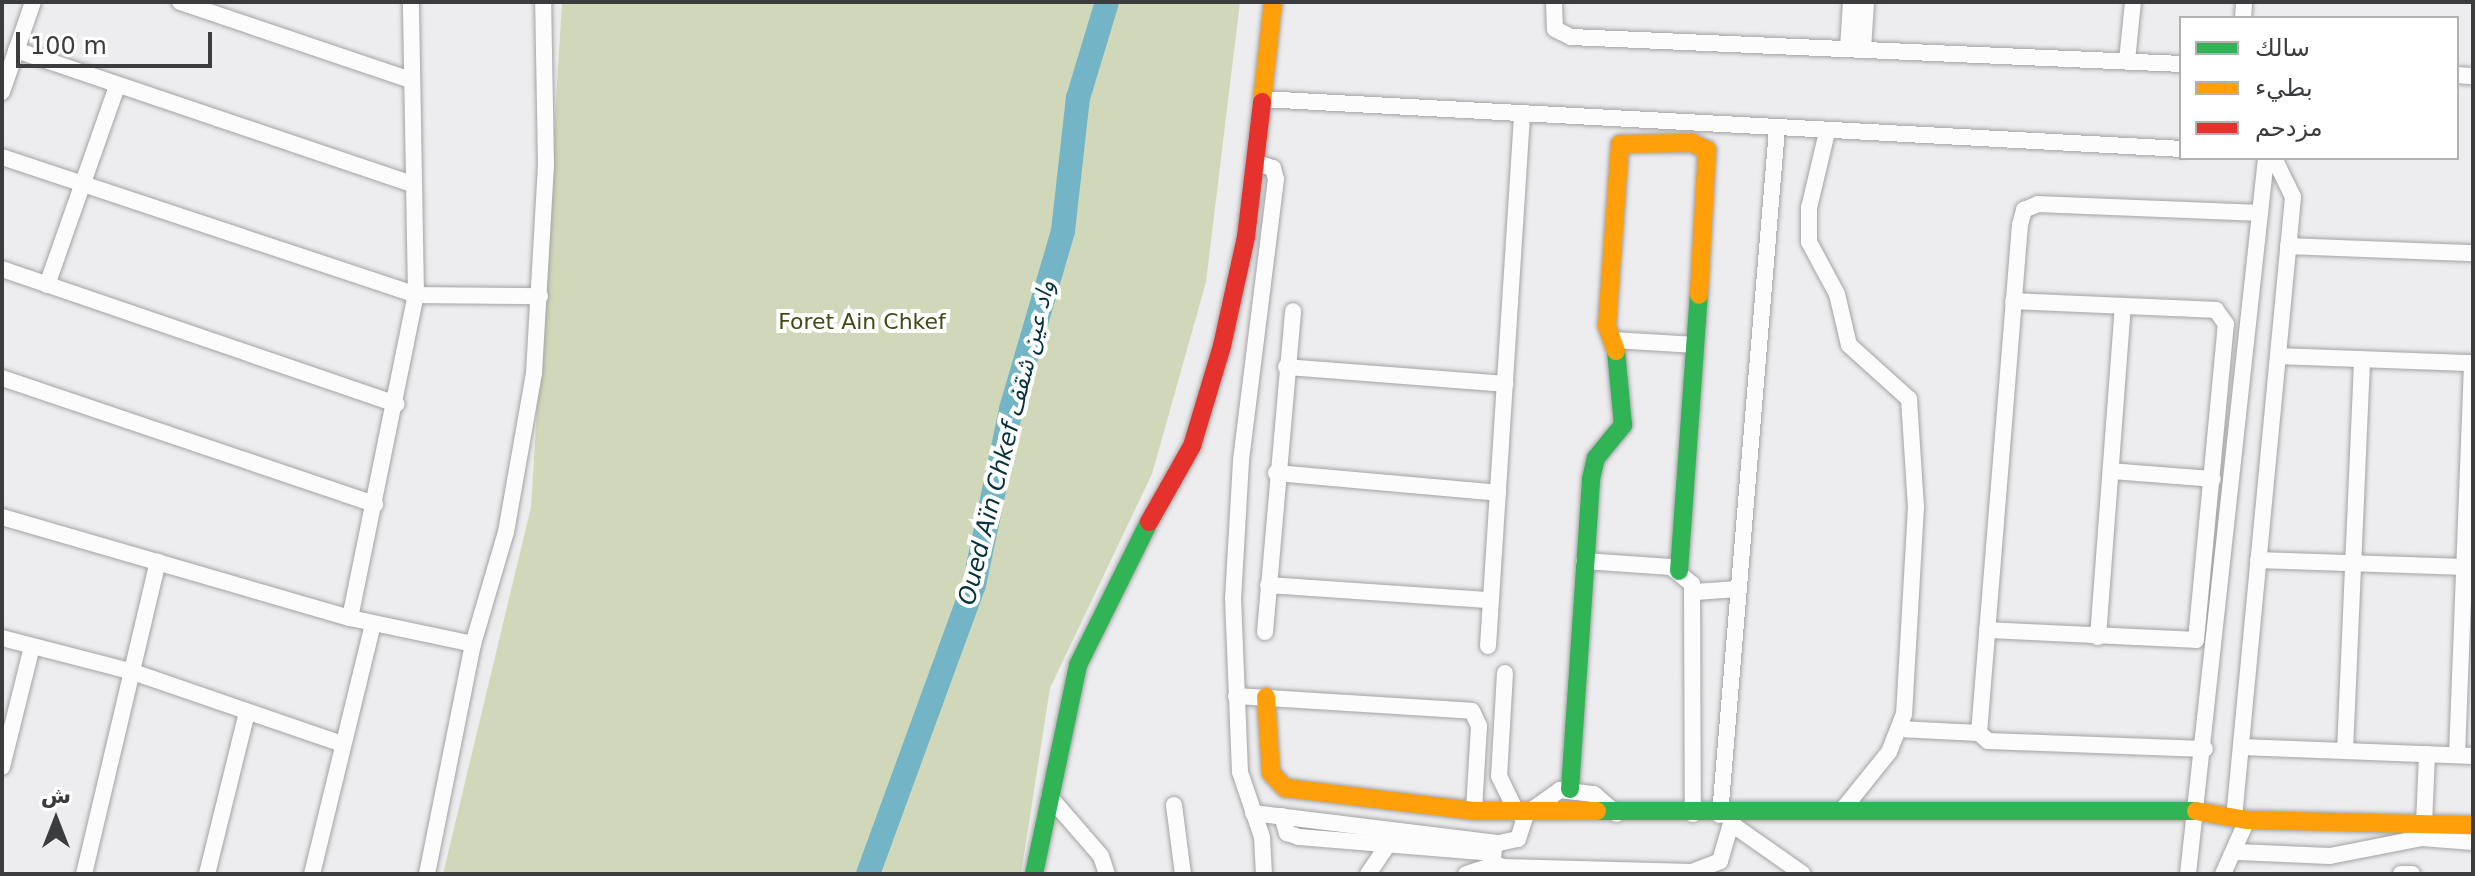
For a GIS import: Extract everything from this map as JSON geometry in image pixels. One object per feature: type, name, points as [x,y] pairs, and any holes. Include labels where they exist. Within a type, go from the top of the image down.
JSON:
[{"type":"street","points":[[2,92],[33,2]]},
{"type":"street","points":[[180,2],[410,80]]},
{"type":"street","points":[[350,618],[397,404],[416,295],[411,2]]},
{"type":"street","points":[[427,874],[473,644],[528,424],[540,296],[543,2]]},
{"type":"street","points":[[1034,874],[1049,796],[1093,627],[1201,421],[1246,237],[1273,2]]},
{"type":"street","points":[[1554,2],[1555,29],[1571,37],[2179,64]]},
{"type":"street","points":[[1851,2],[1856,49]]},
{"type":"street","points":[[1856,49],[1866,2]]},
{"type":"street","points":[[2127,61],[2133,2]]},
{"type":"street","points":[[16,50],[414,185]]},
{"type":"street","points":[[47,285],[117,86]]},
{"type":"street","points":[[1262,99],[1522,116],[2179,149]]},
{"type":"street","points":[[1488,646],[1522,116]]},
{"type":"street","points":[[1666,141],[1667,122]]},
{"type":"street","points":[[1253,813],[1609,872],[1703,871],[1720,861],[1729,818],[1738,589],[1777,129]]},
{"type":"street","points":[[1827,132],[1809,208],[1809,242],[1837,294],[1849,345],[1898,382],[1910,409],[1916,507],[1899,729],[1844,808]]},
{"type":"street","points":[[1570,789],[1593,467],[1623,425],[1613,340],[1607,326],[1616,149],[1625,141],[1700,145],[1709,161],[1679,571],[1695,592],[1693,814]]},
{"type":"street","points":[[2,157],[416,295],[540,296]]},
{"type":"street","points":[[2188,874],[2200,812],[2266,160]]},
{"type":"street","points":[[2223,874],[2237,852],[2241,819],[2241,747],[2293,197],[2275,160]]},
{"type":"street","points":[[1254,162],[1273,168],[1276,179],[1240,474],[1236,696],[1240,772],[1253,813],[1264,874]]},
{"type":"street","points":[[1979,733],[2021,217],[2030,205],[2260,213]]},
{"type":"street","points":[[2288,246],[2473,253]]},
{"type":"street","points":[[2,269],[397,404]]},
{"type":"street","points":[[1987,630],[2196,640],[2213,479],[2225,315],[2013,301]]},
{"type":"street","points":[[2098,637],[2123,306]]},
{"type":"street","points":[[1265,632],[1276,473],[1293,311]]},
{"type":"street","points":[[1613,340],[1696,345]]},
{"type":"street","points":[[2241,747],[2465,756],[2473,363],[2278,356]]},
{"type":"street","points":[[2345,751],[2362,359]]},
{"type":"street","points":[[1286,367],[1505,384]]},
{"type":"street","points":[[2,378],[375,504]]},
{"type":"street","points":[[2111,471],[2213,479]]},
{"type":"street","points":[[1276,473],[1498,493]]},
{"type":"street","points":[[2,517],[350,618],[473,644]]},
{"type":"street","points":[[2258,560],[2469,567]]},
{"type":"street","points":[[1584,561],[1679,571]]},
{"type":"street","points":[[84,874],[158,562]]},
{"type":"street","points":[[1268,585],[1490,600]]},
{"type":"street","points":[[1695,592],[1738,589]]},
{"type":"street","points":[[312,874],[373,624]]},
{"type":"street","points":[[2,638],[133,672],[246,716],[342,744]]},
{"type":"street","points":[[2,767],[32,647]]},
{"type":"street","points":[[1466,874],[1518,839],[1522,813],[1499,776],[1505,673]]},
{"type":"street","points":[[1236,696],[1472,711],[1479,726],[1474,811]]},
{"type":"street","points":[[1266,697],[1271,773],[1285,788],[1474,811],[1693,814],[1729,818],[1844,808],[2200,812],[2241,819],[2473,825]]},
{"type":"street","points":[[207,874],[246,716]]},
{"type":"street","points":[[1899,729],[1979,733],[1988,741],[2205,749]]},
{"type":"street","points":[[2424,824],[2427,754]]},
{"type":"street","points":[[1522,813],[1549,794],[1570,789],[1594,794],[1617,814]]},
{"type":"street","points":[[1049,796],[1101,856],[1107,874]]},
{"type":"street","points":[[1174,805],[1183,874]]},
{"type":"street","points":[[1282,816],[1292,835],[1494,854]]},
{"type":"street","points":[[1729,818],[1803,874]]},
{"type":"street","points":[[2237,852],[2330,856],[2422,838],[2473,842]]},
{"type":"street","points":[[1355,841],[1368,874]]},
{"type":"street","points":[[1368,874],[1388,844]]},
{"type":"street","points":[[2401,874],[2412,874]]},
{"type":"green space","name":"Foret Ain Chkef","points":[[562,2],[1240,2],[1206,282],[1152,474],[1050,688],[1021,874],[443,874],[531,507]]},
{"type":"waterway","name":"Oued Aïn Chkef واد عين شقف","points":[[868,874],[974,585],[1011,409],[1063,231],[1078,98],[1107,2]]},
{"type":"traffic: fast","points":[[1679,571],[1699,295]]},
{"type":"traffic: fast","points":[[1570,789],[1591,479],[1596,458],[1623,425],[1616,351]]},
{"type":"traffic: fast","points":[[1034,874],[1078,665],[1149,522]]},
{"type":"traffic: fast","points":[[1597,811],[2196,811]]},
{"type":"traffic: slow","points":[[1262,102],[1273,2]]},
{"type":"traffic: slow","points":[[1616,351],[1607,326],[1620,144],[1692,143],[1707,150],[1699,295]]},
{"type":"traffic: slow","points":[[1266,697],[1271,773],[1285,788],[1474,811],[1597,811]]},
{"type":"traffic: slow","points":[[2196,811],[2247,820],[2473,825]]},
{"type":"traffic: jam","points":[[1149,522],[1192,446],[1222,346],[1246,237],[1262,102]]}]
